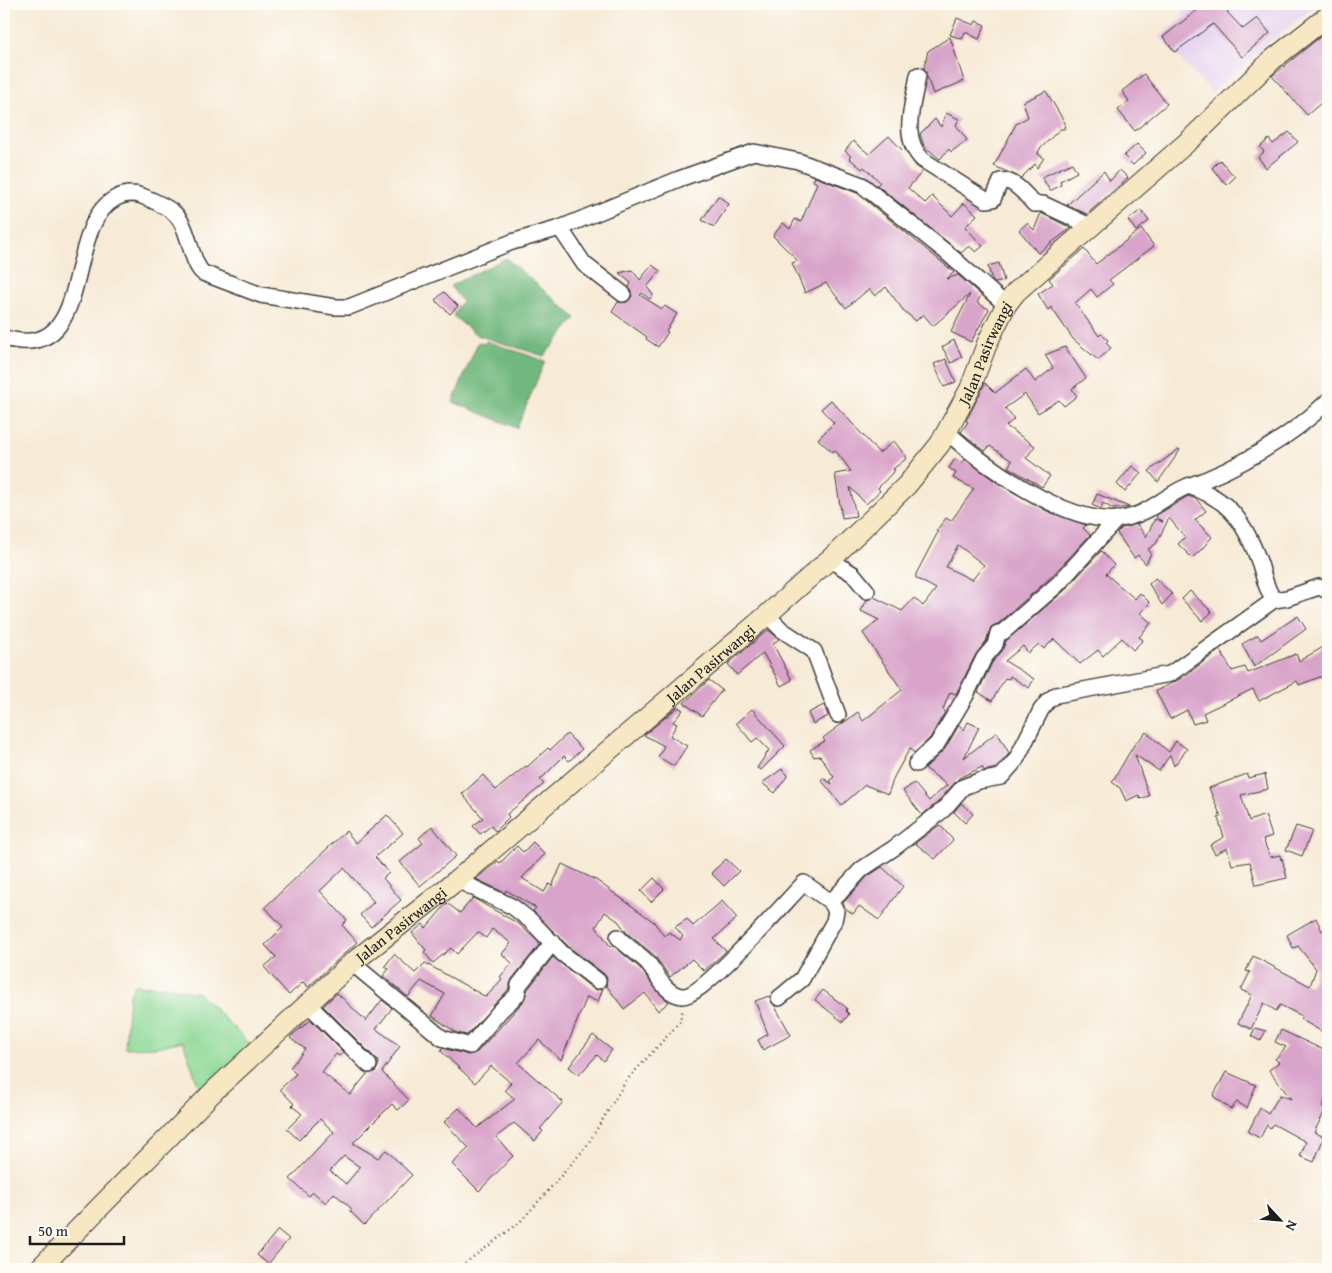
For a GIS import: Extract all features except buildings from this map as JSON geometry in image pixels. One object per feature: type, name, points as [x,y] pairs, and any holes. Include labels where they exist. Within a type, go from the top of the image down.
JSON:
[{"type":"street","name":"Jalan Pasirwangi","points":[[39,1269],[216,1088],[352,963],[457,880],[767,615],[918,474],[947,432],[970,389],[988,341],[1006,305],[1044,266],[1092,227],[1192,138],[1272,60],[1328,16]]},
{"type":"street","points":[[918,75],[908,129],[917,153],[923,160],[986,200],[993,199],[1001,181],[1007,180],[1034,204],[1049,206],[1092,227]]},
{"type":"street","points":[[4,338],[29,341],[51,333],[60,323],[71,306],[91,232],[106,206],[112,200],[126,194],[133,193],[152,200],[175,214],[188,234],[197,265],[203,272],[262,295],[334,307],[354,305],[512,242],[560,228],[615,204],[736,157],[754,152],[767,153],[798,161],[862,185],[946,252],[1006,305]]},
{"type":"street","points":[[560,228],[584,264],[623,294]]},
{"type":"street","points":[[947,432],[987,465],[1034,494],[1061,507],[1094,517],[1117,519],[1157,506],[1173,493],[1276,443],[1309,420],[1328,401]]},
{"type":"street","points":[[1188,486],[1208,492],[1232,512],[1250,539],[1268,591],[1274,600]]},
{"type":"street","points":[[916,764],[937,744],[965,697],[984,658],[995,645],[998,633],[1003,632],[1058,584],[1117,519]]},
{"type":"street","points":[[829,559],[853,574],[867,592]]},
{"type":"street","points":[[831,902],[862,869],[894,848],[943,810],[963,787],[979,781],[1001,777],[1016,760],[1041,710],[1056,695],[1170,674],[1274,600],[1287,598],[1319,587],[1328,591]]},
{"type":"street","points":[[767,615],[782,630],[814,651],[838,715]]},
{"type":"street","points":[[457,880],[513,908],[553,942],[563,954],[598,981]]},
{"type":"street","points":[[618,937],[647,962],[659,981],[680,996],[689,995],[702,986],[804,883],[835,905],[834,921],[802,979],[779,998]]},
{"type":"street","points":[[352,963],[442,1038],[470,1046],[500,1011],[517,995],[518,985],[553,942]]},
{"type":"street","points":[[308,1004],[369,1065]]},
{"type":"path","points":[[457,1269],[519,1224],[586,1146],[626,1081],[678,1023],[683,1011],[680,996]]},
{"type":"shaded area","points":[[1191,4],[1319,4],[1275,37],[1212,93],[1160,37],[1178,21]]},
{"type":"green space","points":[[506,258],[576,318],[544,356],[477,335],[453,316],[462,301],[450,286]]},
{"type":"green space","points":[[486,341],[545,361],[517,428],[453,402],[478,342],[485,344]]},
{"type":"green space","points":[[134,985],[169,987],[199,993],[250,1044],[200,1091],[183,1041],[157,1047],[125,1048],[129,996]]}]
